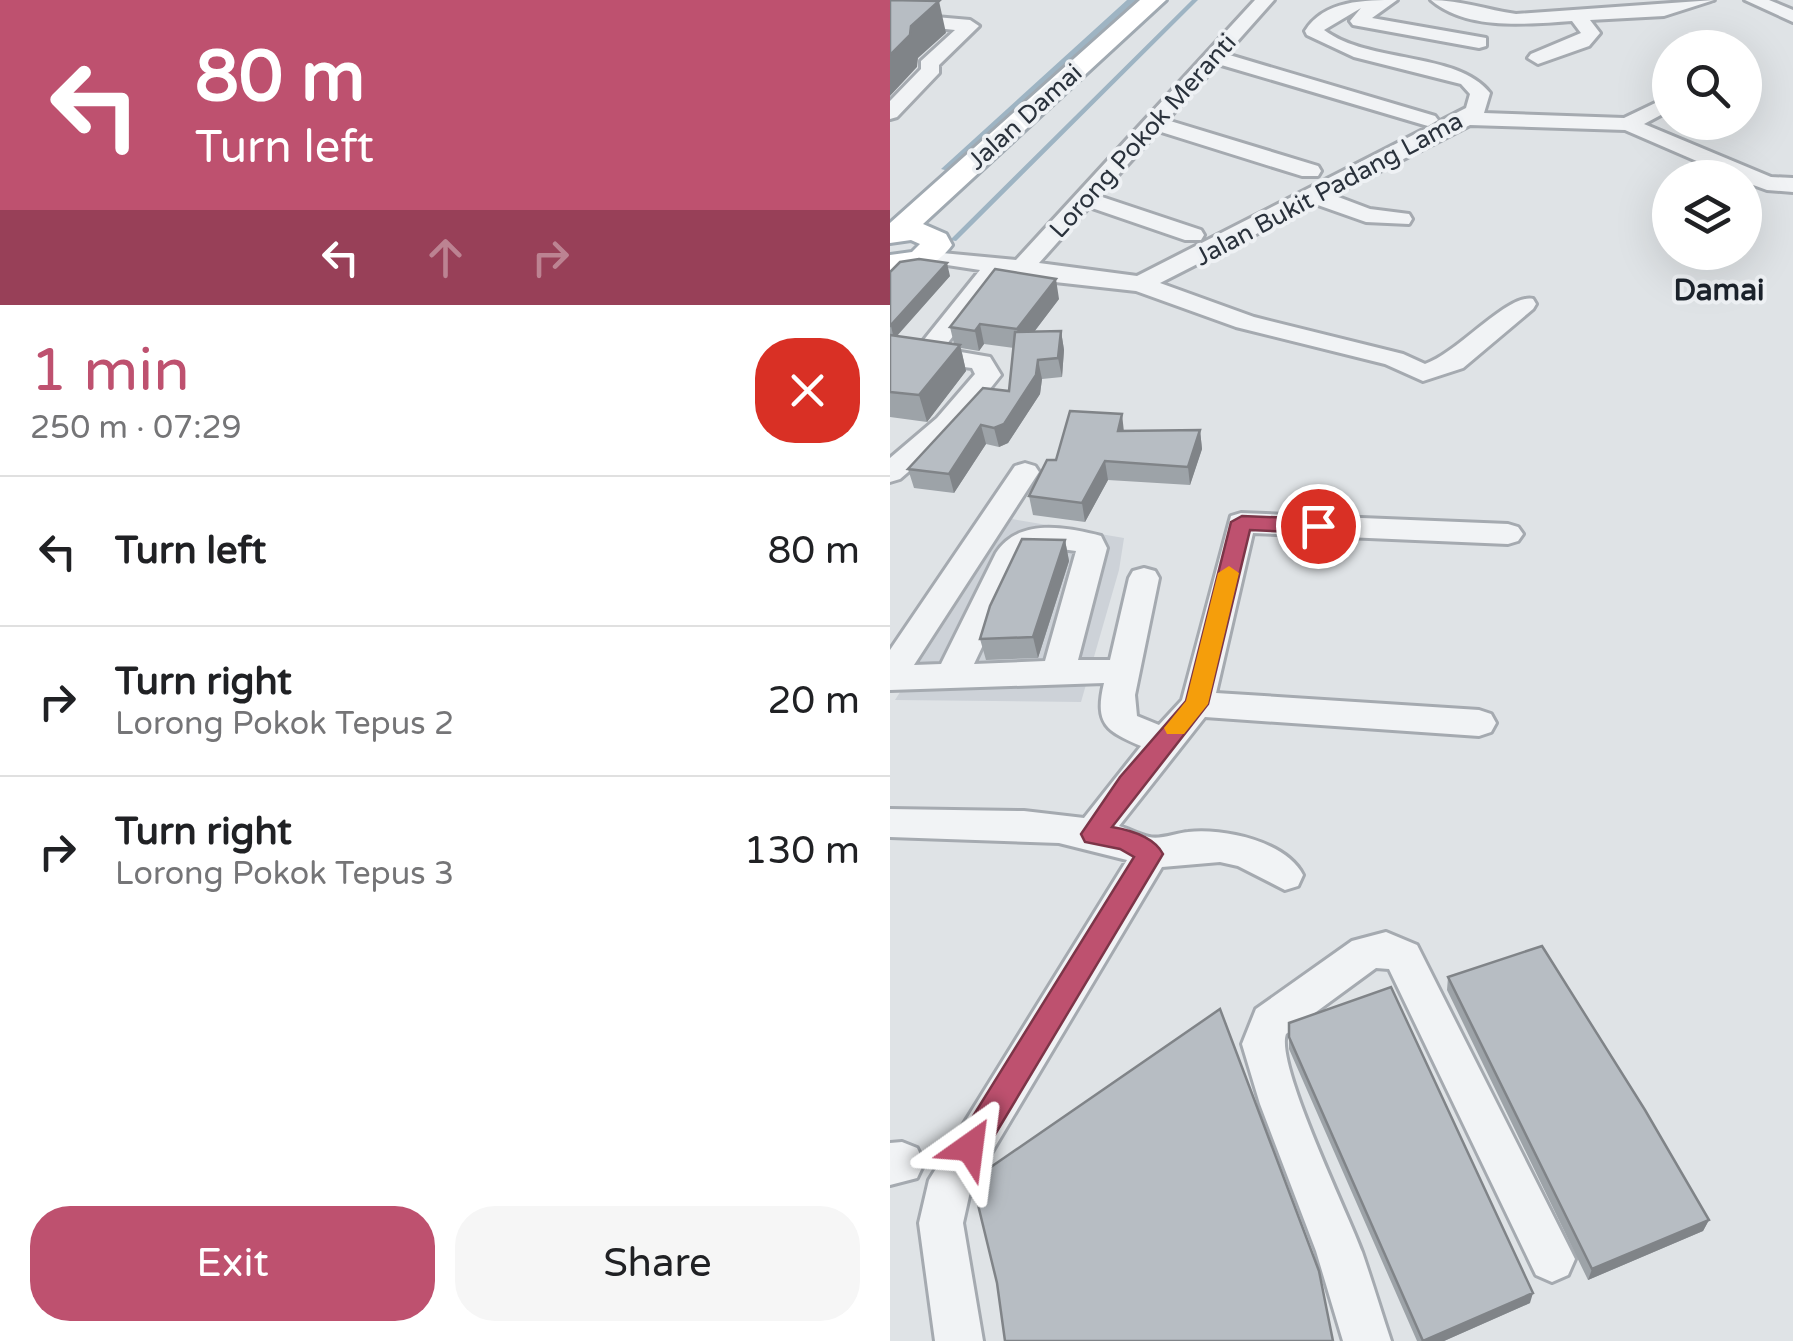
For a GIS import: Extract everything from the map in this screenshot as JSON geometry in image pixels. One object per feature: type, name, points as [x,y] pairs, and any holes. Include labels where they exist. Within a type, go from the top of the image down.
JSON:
[{"type":"main road","name":"Jalan Damai","points":[[893,234],[1154,0]]},
{"type":"main road","name":"Jalan Damai","points":[[908,260],[960,201],[1173,0]]},
{"type":"main road","points":[[893,234],[908,260]]},
{"type":"street","name":"Lorong Pokok Meranti","points":[[924,355],[1007,268],[1086,199],[1265,0]]},
{"type":"street","name":"Jalan Bukit Padang Lama","points":[[1140,284],[1467,119],[1476,110],[1480,92],[1468,80],[1339,47],[1319,38],[1314,31],[1318,24],[1362,0]]},
{"type":"street","points":[[1388,0],[1372,7],[1359,21],[1424,36],[1480,42]]},
{"type":"street","points":[[1440,0],[1496,18],[1664,11],[1704,0]]},
{"type":"street","points":[[1754,0],[1793,17]]},
{"type":"street","points":[[1538,58],[1582,42],[1591,32],[1578,17]]},
{"type":"street","points":[[890,18],[970,26],[928,65],[932,68],[890,114]]},
{"type":"street","points":[[1215,57],[1428,120]]},
{"type":"street","points":[[1628,124],[1652,111]]},
{"type":"street","points":[[1467,119],[1628,124],[1767,184],[1793,185]]},
{"type":"street","points":[[1154,123],[1310,171]]},
{"type":"street","points":[[1316,197],[1366,215],[1401,219]]},
{"type":"street","points":[[1086,199],[1194,234]]},
{"type":"street","points":[[908,260],[1140,284],[1210,311],[1394,360],[1423,373],[1454,363],[1524,304]]},
{"type":"street","points":[[890,350],[981,362],[988,375],[947,424],[890,473]]},
{"type":"street","points":[[890,437],[924,442]]},
{"type":"street","points":[[890,677],[1025,472]]},
{"type":"street","points":[[1094,834],[1163,741],[1197,704],[1242,522],[1508,534]]},
{"type":"street","points":[[951,677],[1010,553],[1022,540],[1031,538],[1090,543],[1092,548],[1058,674]]},
{"type":"street","points":[[1144,578],[1118,695],[1122,723],[1163,741]]},
{"type":"street","points":[[890,677],[1124,671]]},
{"type":"street","points":[[1197,704],[1479,723]]},
{"type":"street","points":[[890,823],[1018,826],[1094,834],[1125,840],[1150,854],[1198,843],[1217,844],[1253,854],[1285,875]]},
{"type":"street","points":[[959,1341],[941,1223],[950,1180],[1150,854]]},
{"type":"street","points":[[1367,1341],[1339,1251],[1281,1104],[1262,1044],[1270,1022],[1366,953],[1386,948],[1403,958],[1552,1259]]},
{"type":"shaded area","points":[[1012,519],[1124,538],[1119,570],[1081,702],[895,700]]},
{"type":"water","points":[[1127,0],[1140,0],[952,172],[941,169]]},
{"type":"water","points":[[1192,0],[1198,0],[956,241],[950,240]]},
{"type":"building","points":[[890,0],[939,1],[911,26],[910,35],[890,55]]},
{"type":"building","points":[[919,259],[947,263],[890,326],[890,272],[900,262]]},
{"type":"building","points":[[995,269],[1056,279],[1017,329],[980,324],[975,331],[950,327]]},
{"type":"building","points":[[1061,331],[1058,358],[1038,360],[1036,375],[1004,424],[994,428],[981,425],[949,474],[908,469],[983,388],[1009,391],[1015,332]]},
{"type":"building","points":[[890,335],[960,345],[919,395],[890,392]]},
{"type":"building","points":[[1070,411],[1122,414],[1118,431],[1200,430],[1188,467],[1105,461],[1082,503],[1029,496],[1047,460],[1056,460]]},
{"type":"building","points":[[1022,539],[1065,540],[1033,637],[980,639],[990,606]]},
{"type":"building","points":[[1542,946],[1709,1220],[1592,1269],[1448,977]]},
{"type":"building","points":[[1391,987],[1533,1293],[1423,1341],[1289,1037],[1289,1023]]},
{"type":"building","points":[[1220,1009],[1319,1271],[1333,1341],[1005,1341],[997,1283],[972,1180]]},
{"type":"slow traffic","points":[[1175,728],[1197,704],[1229,573]]},
{"type":"district","name":"Damai","points":[[1719,290]]},
{"type":"route","points":[[970,1147],[1150,854],[1125,840],[1094,834],[1163,741],[1197,704],[1242,522],[1318,526]]}]
